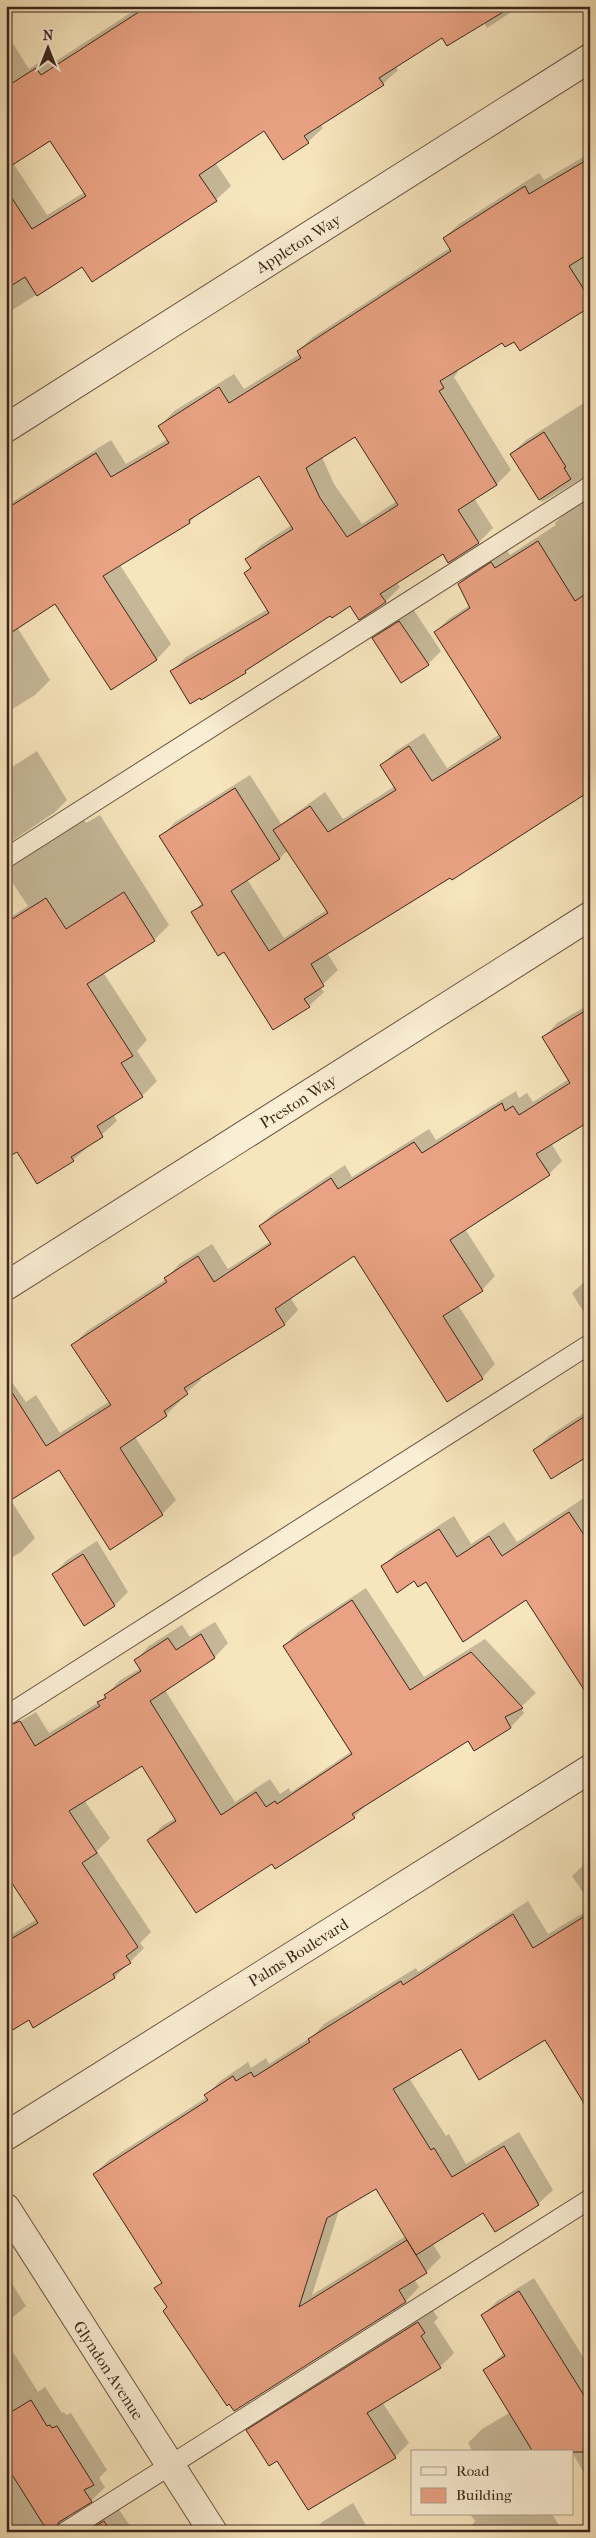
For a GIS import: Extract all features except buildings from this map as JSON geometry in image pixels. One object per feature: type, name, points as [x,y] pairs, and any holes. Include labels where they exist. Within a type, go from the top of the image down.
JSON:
[{"type":"street","name":"Appleton Way","points":[[6,428],[590,58]]},
{"type":"street","name":"Preston Way","points":[[6,1286],[590,916]]},
{"type":"street","name":"Palms Boulevard","points":[[6,2136],[590,1769]]},
{"type":"street","name":"Glyndon Avenue","points":[[6,2208],[213,2532]]},
{"type":"lane","points":[[6,858],[590,486]]},
{"type":"lane","points":[[6,1716],[590,1344]]},
{"type":"lane","points":[[65,2532],[590,2199]]}]
